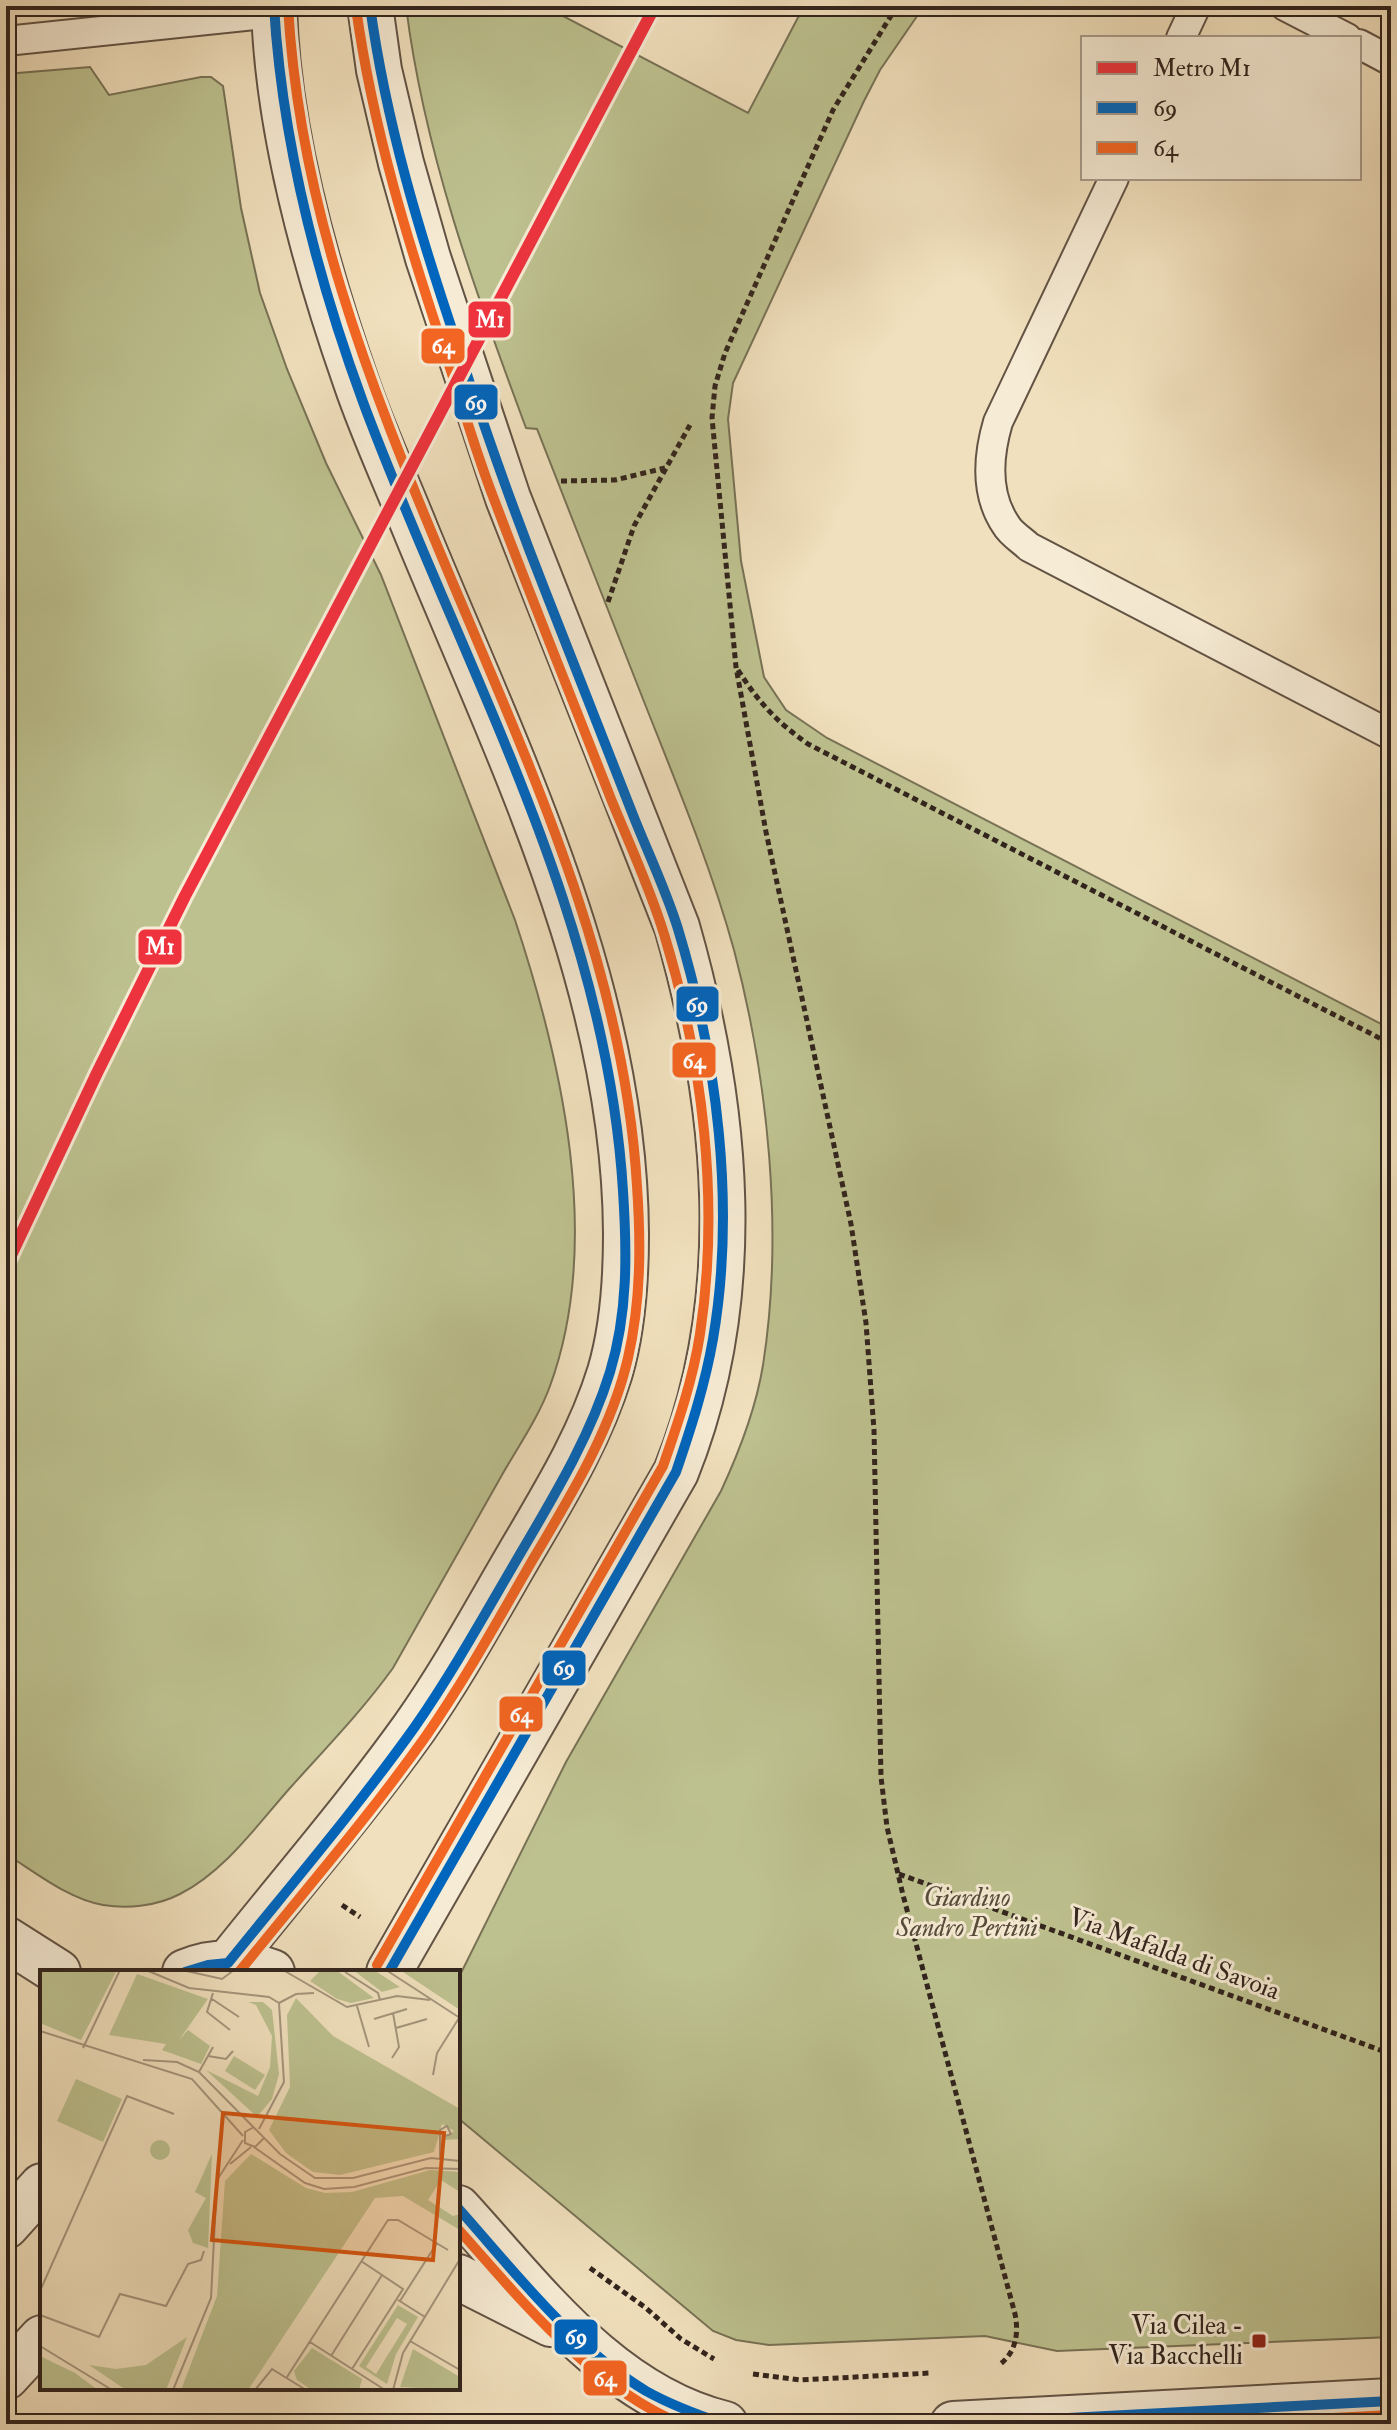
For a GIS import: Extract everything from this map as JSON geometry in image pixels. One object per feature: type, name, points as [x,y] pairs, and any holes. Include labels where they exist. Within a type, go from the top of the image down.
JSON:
[{"type":"street","points":[[370,6],[379,70],[401,163],[428,258],[508,498],[677,927],[711,1074],[722,1177],[718,1312],[707,1376],[694,1426],[680,1460],[390,1970]]},
{"type":"street","points":[[228,1963],[414,1728],[464,1650],[575,1459],[596,1413],[611,1368],[622,1315],[626,1257],[626,1184],[617,1114],[581,948],[553,865],[357,385],[328,296],[302,199],[285,115],[274,9]]},
{"type":"street","points":[[6,1939],[55,1970]]},
{"type":"street","points":[[192,1970],[228,1963],[265,1970]]},
{"type":"street","points":[[6,2226],[40,2188]]},
{"type":"street","points":[[460,2210],[575,2336],[646,2391],[668,2404],[686,2413],[725,2424]]},
{"type":"street","points":[[460,2278],[575,2336]]},
{"type":"street","points":[[6,2377],[40,2340]]},
{"type":"street","points":[[953,2424],[1391,2401]]},
{"type":"lane","points":[[144,6],[156,19],[177,24]]},
{"type":"lane","points":[[1182,36],[1196,6]]},
{"type":"lane","points":[[1285,6],[1343,36]]},
{"type":"lane","points":[[6,41],[177,24],[274,9]]},
{"type":"lane","points":[[1361,45],[1391,61]]},
{"type":"lane","points":[[1113,180],[998,422],[990,450],[990,477],[996,505],[1007,528],[1029,547],[1391,735]]},
{"type":"path","points":[[897,6],[833,110],[725,353],[715,386],[712,418],[736,667],[763,817],[861,1283],[872,1375],[881,1777],[887,1827],[1015,2314],[1017,2326],[1012,2351],[995,2367]]},
{"type":"path","points":[[606,606],[629,537],[690,425]]},
{"type":"path","points":[[550,481],[615,480],[666,468]]},
{"type":"path","points":[[736,667],[758,702],[808,744],[1391,1044]]},
{"type":"path","name":"Via Mafalda di Savoia","points":[[898,1873],[1391,2054]]},
{"type":"path","points":[[6,2070],[14,2031]]},
{"type":"path","points":[[584,2263],[646,2308],[681,2339],[723,2364]]},
{"type":"path","points":[[747,2373],[774,2379],[800,2380],[935,2373]]},
{"type":"green space","name":"Giardino Sandro Pertini","points":[[406,6],[544,6],[748,113],[804,6],[924,6],[880,70],[864,101],[733,383],[728,419],[741,561],[764,677],[786,710],[827,738],[1391,1029],[1391,2337],[1057,2351],[985,2336],[769,2345],[736,2340],[713,2331],[460,2120],[460,1975],[566,1762],[721,1491],[735,1460],[763,1365],[772,1262],[772,1209],[764,1103],[756,1051],[724,917],[691,821],[537,429],[526,428],[488,325],[438,168],[414,60]]},
{"type":"green space","points":[[90,67],[109,95],[201,77],[211,77],[223,86],[241,208],[260,293],[326,463],[381,575],[515,920],[548,1032],[561,1092],[575,1212],[574,1272],[566,1330],[550,1386],[533,1423],[393,1668],[253,1832],[212,1873],[171,1898],[142,1906],[122,1907],[77,1897],[6,1854],[6,74]]},
{"type":"metro line","name":"M1","points":[[6,1266],[185,896],[655,6]]},
{"type":"transit line","name":"69","points":[[192,1970],[228,1963],[369,1788],[442,1685],[582,1443],[602,1396],[616,1350],[625,1282],[623,1191],[611,1087],[589,985],[559,886],[523,788],[401,499],[330,305],[293,157],[274,6]]},
{"type":"transit line","name":"64","points":[[241,1970],[358,1826],[426,1736],[468,1672],[561,1513],[588,1463],[621,1385],[632,1337],[639,1272],[637,1186],[628,1104],[613,1024],[592,945],[539,790],[416,494],[364,359],[322,221],[306,151],[288,6]]},
{"type":"transit line","name":"69","points":[[370,6],[385,93],[406,178],[468,378],[534,563],[678,929],[692,978],[712,1080],[719,1132],[723,1237],[713,1339],[702,1390],[676,1472],[390,1970]]},
{"type":"transit line","name":"64","points":[[356,8],[382,143],[477,453],[664,934],[678,982],[698,1082],[708,1183],[706,1284],[700,1334],[684,1401],[663,1466],[377,1965]]},
{"type":"transit line","name":"69","points":[[460,2210],[545,2307],[619,2373],[665,2401],[725,2424]]},
{"type":"transit line","name":"64","points":[[460,2231],[533,2312],[587,2364],[647,2407],[681,2424]]},
{"type":"transit line","name":"69","points":[[953,2424],[1391,2401]]},
{"type":"transit line","name":"64","points":[[1220,2424],[1391,2415]]},
{"type":"place","name":"Via Cilea - Via Bacchelli","points":[[1259,2341]]}]
